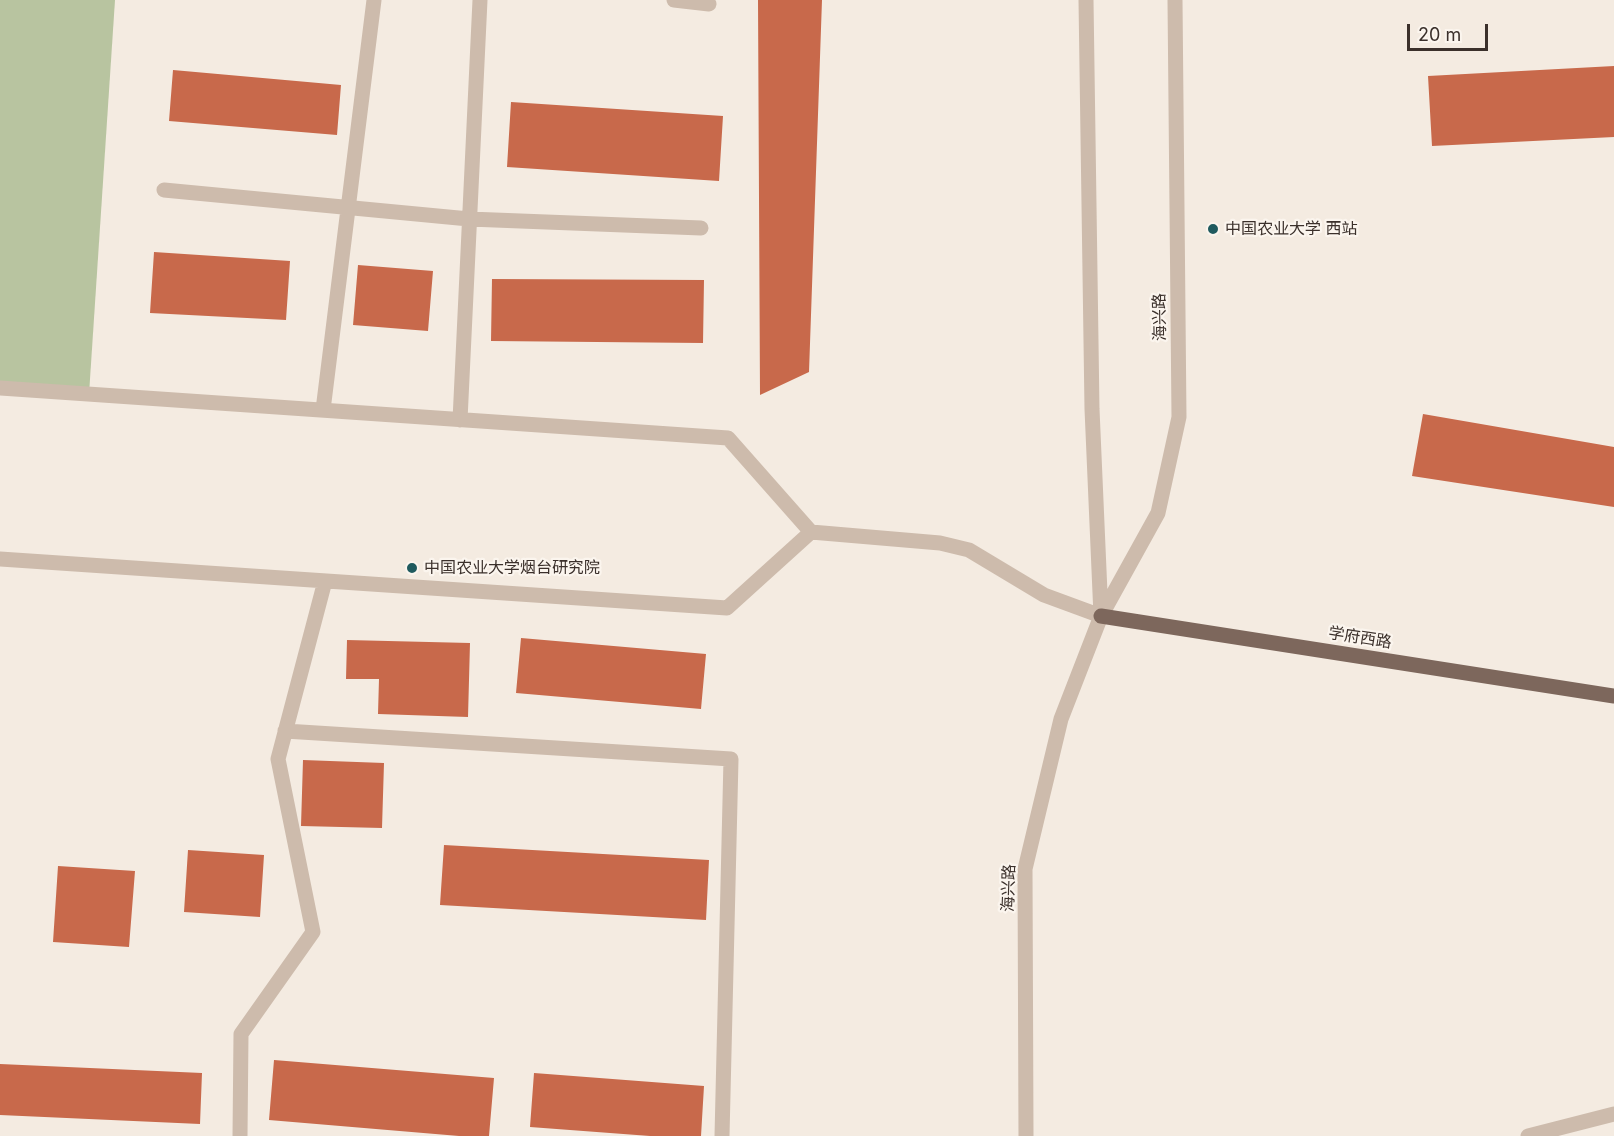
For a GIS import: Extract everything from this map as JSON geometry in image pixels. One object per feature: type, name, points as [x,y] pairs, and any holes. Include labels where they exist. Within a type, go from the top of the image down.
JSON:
[{"type":"main road","name":"学府西路","points":[[1101,616],[1614,696]]},
{"type":"street","points":[[323,410],[374,0]]},
{"type":"street","points":[[460,420],[480,0]]},
{"type":"street","points":[[675,0],[709,4]]},
{"type":"street","name":"海兴路","points":[[1086,0],[1092,409],[1101,616]]},
{"type":"street","name":"海兴路","points":[[1026,1136],[1025,868],[1061,719],[1101,616],[1158,513],[1179,417],[1175,0]]},
{"type":"street","points":[[164,190],[470,219],[701,228]]},
{"type":"street","points":[[0,388],[728,438],[811,532],[940,543],[969,550],[1044,595],[1101,616]]},
{"type":"street","points":[[0,559],[728,608],[811,532]]},
{"type":"street","points":[[240,1136],[241,1034],[314,932],[278,759],[325,581]]},
{"type":"street","points":[[285,731],[731,759],[722,1136]]},
{"type":"street","points":[[1528,1136],[1614,1114]]},
{"type":"green space","points":[[0,0],[115,0],[89,394],[0,388]]},
{"type":"building","points":[[758,0],[822,0],[809,372],[760,395]]},
{"type":"building","points":[[1614,66],[1614,137],[1432,146],[1428,76]]},
{"type":"building","points":[[173,70],[341,85],[337,135],[169,121]]},
{"type":"building","points":[[511,102],[723,116],[719,181],[507,167]]},
{"type":"building","points":[[154,252],[290,261],[286,320],[150,313]]},
{"type":"building","points":[[358,265],[433,271],[428,331],[353,325]]},
{"type":"building","points":[[492,279],[704,280],[703,343],[491,341]]},
{"type":"building","points":[[1423,414],[1614,447],[1614,507],[1412,476]]},
{"type":"building","points":[[521,638],[706,654],[701,709],[516,693]]},
{"type":"building","points":[[347,640],[470,643],[468,717],[378,714],[379,679],[346,679]]},
{"type":"building","points":[[303,760],[384,763],[382,828],[301,826]]},
{"type":"building","points":[[444,845],[709,860],[706,920],[440,905]]},
{"type":"building","points":[[188,850],[264,855],[260,917],[184,912]]},
{"type":"building","points":[[58,866],[135,871],[129,947],[53,942]]},
{"type":"building","points":[[274,1060],[494,1078],[489,1136],[459,1136],[269,1120]]},
{"type":"building","points":[[0,1064],[202,1073],[200,1124],[0,1115]]},
{"type":"building","points":[[534,1073],[704,1086],[701,1136],[650,1136],[530,1127]]},
{"type":"place","name":"中国农业大学 西站","points":[[1213,229]]},
{"type":"place","name":"中国农业大学烟台研究院","points":[[412,568]]}]
